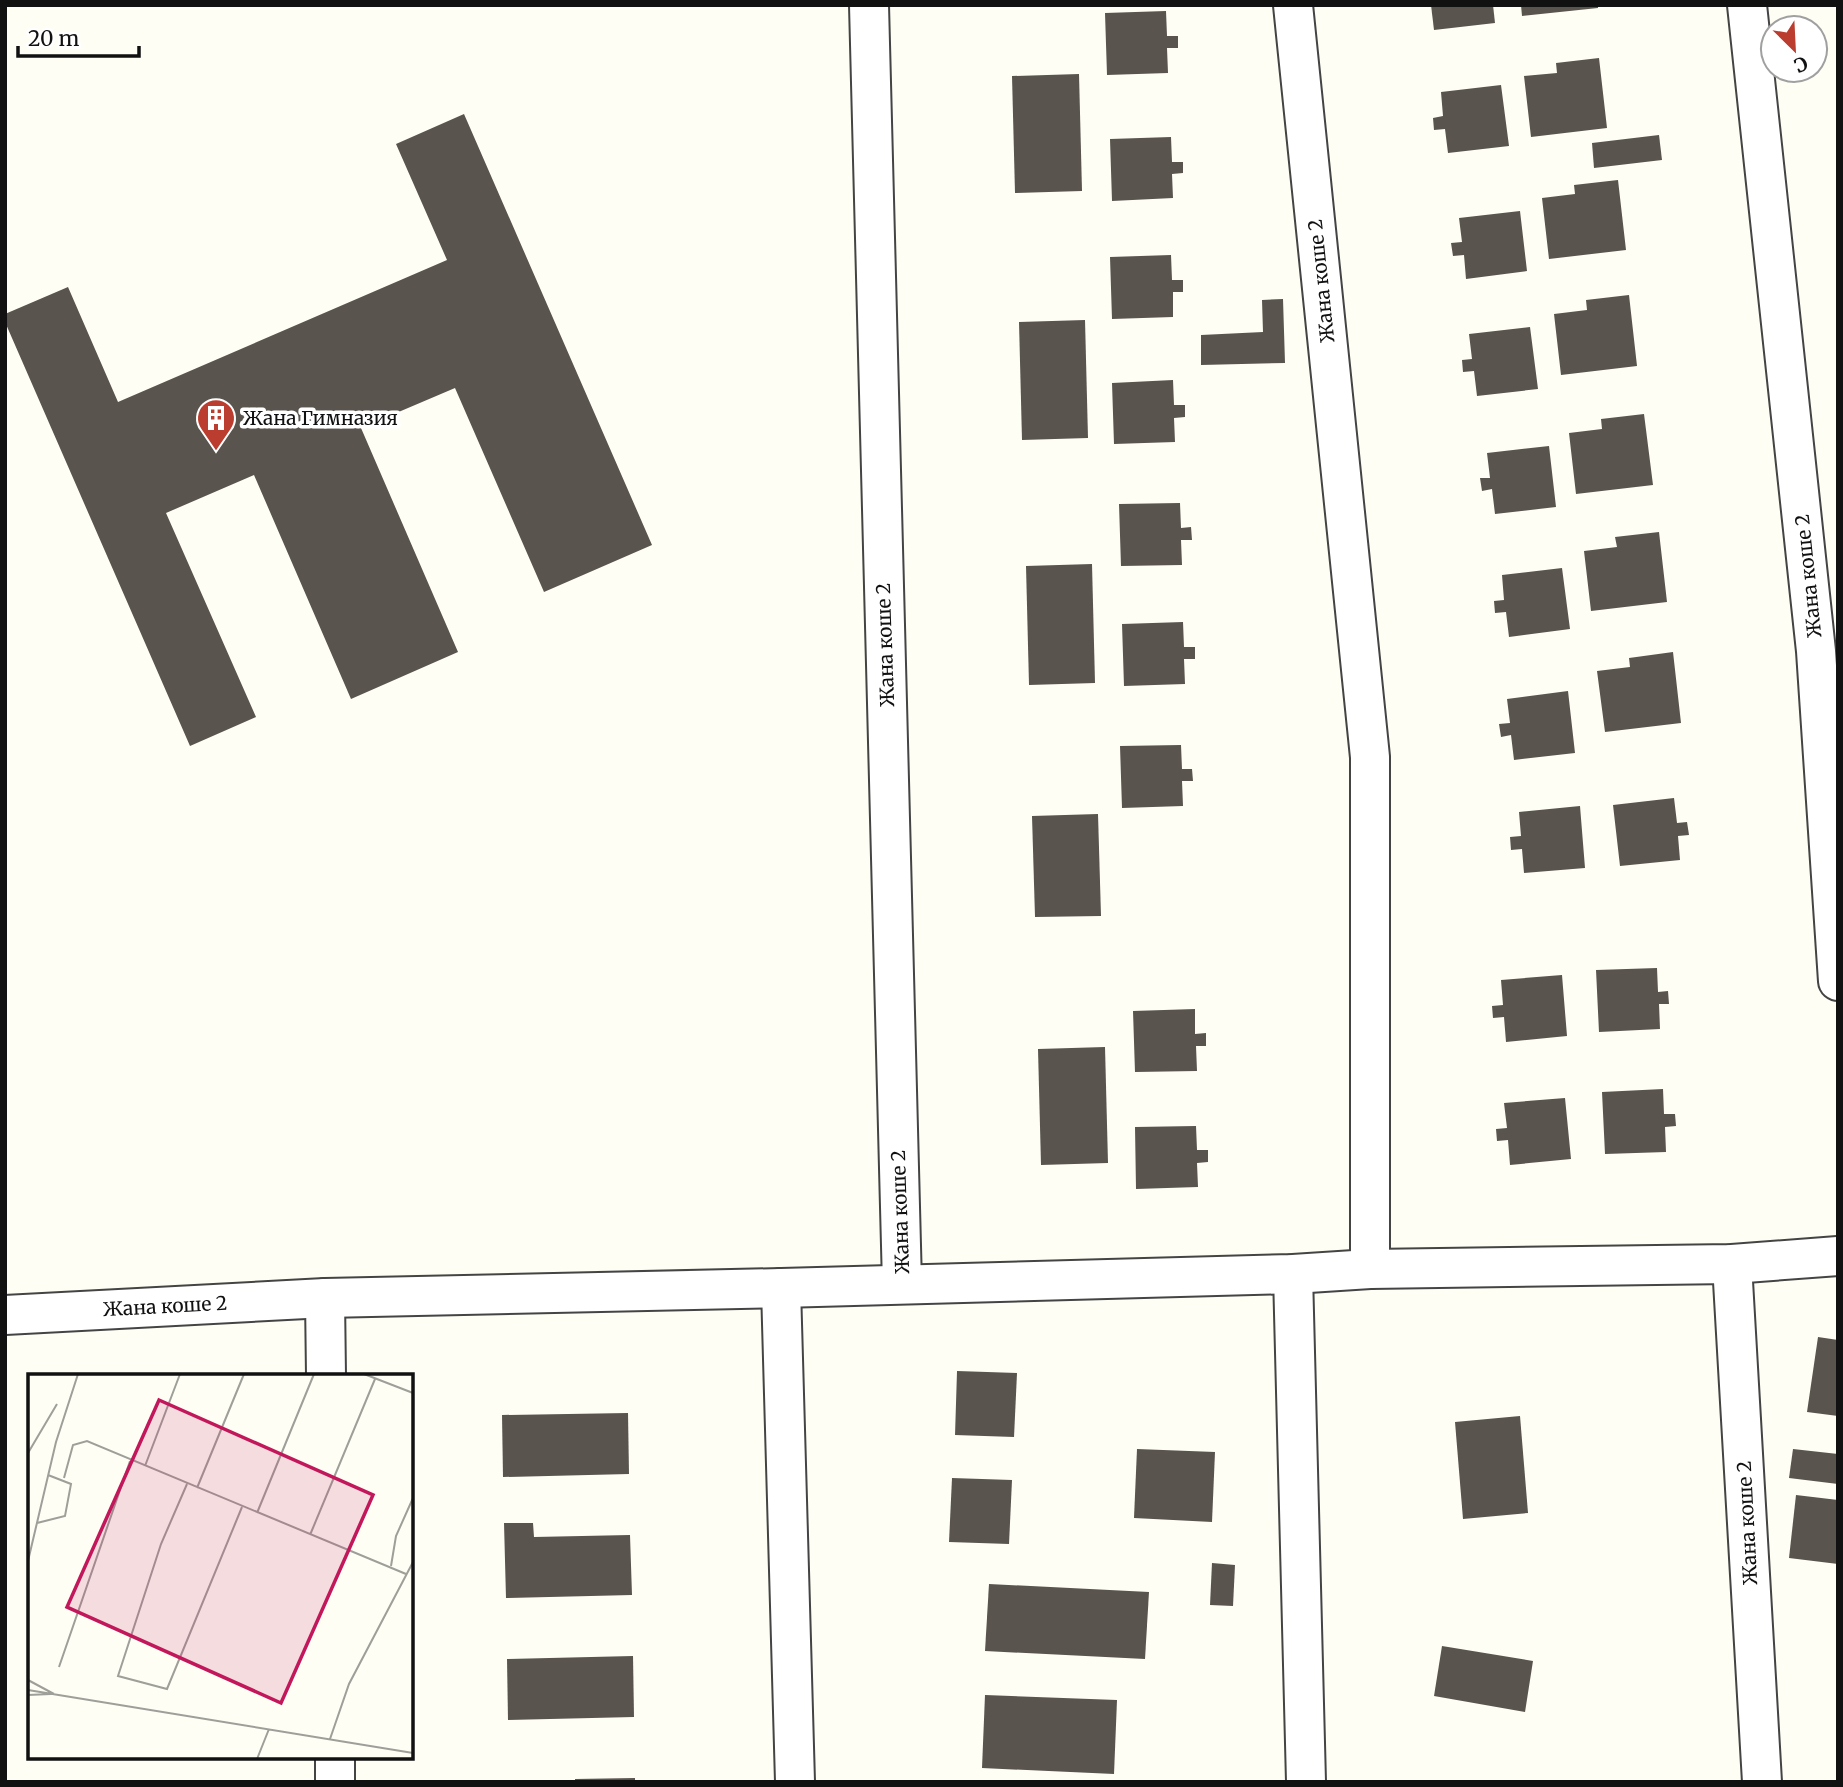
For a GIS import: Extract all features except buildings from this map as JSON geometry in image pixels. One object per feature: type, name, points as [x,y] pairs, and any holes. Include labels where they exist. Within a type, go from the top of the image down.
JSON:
[{"type":"street","name":"Жана коше 2","points":[[869,5],[902,1284]]},
{"type":"street","name":"Жана коше 2","points":[[1293,5],[1370,757],[1370,1269]]},
{"type":"street","name":"Жана коше 2","points":[[1747,5],[1816,651],[1838,981]]},
{"type":"street","name":"Жана коше 2","points":[[5,1315],[324,1297],[781,1288],[1293,1274],[1370,1269],[1732,1264],[1838,1256]]},
{"type":"street","name":"Жана коше 2","points":[[1732,1264],[1762,1782]]},
{"type":"street","points":[[1293,1274],[1306,1782]]},
{"type":"street","points":[[781,1288],[795,1782]]},
{"type":"street","points":[[324,1297],[326,1374]]},
{"type":"street","points":[[335,1759],[335,1782]]},
{"type":"place","name":"Жана Гимназия","points":[[216,452]]}]
